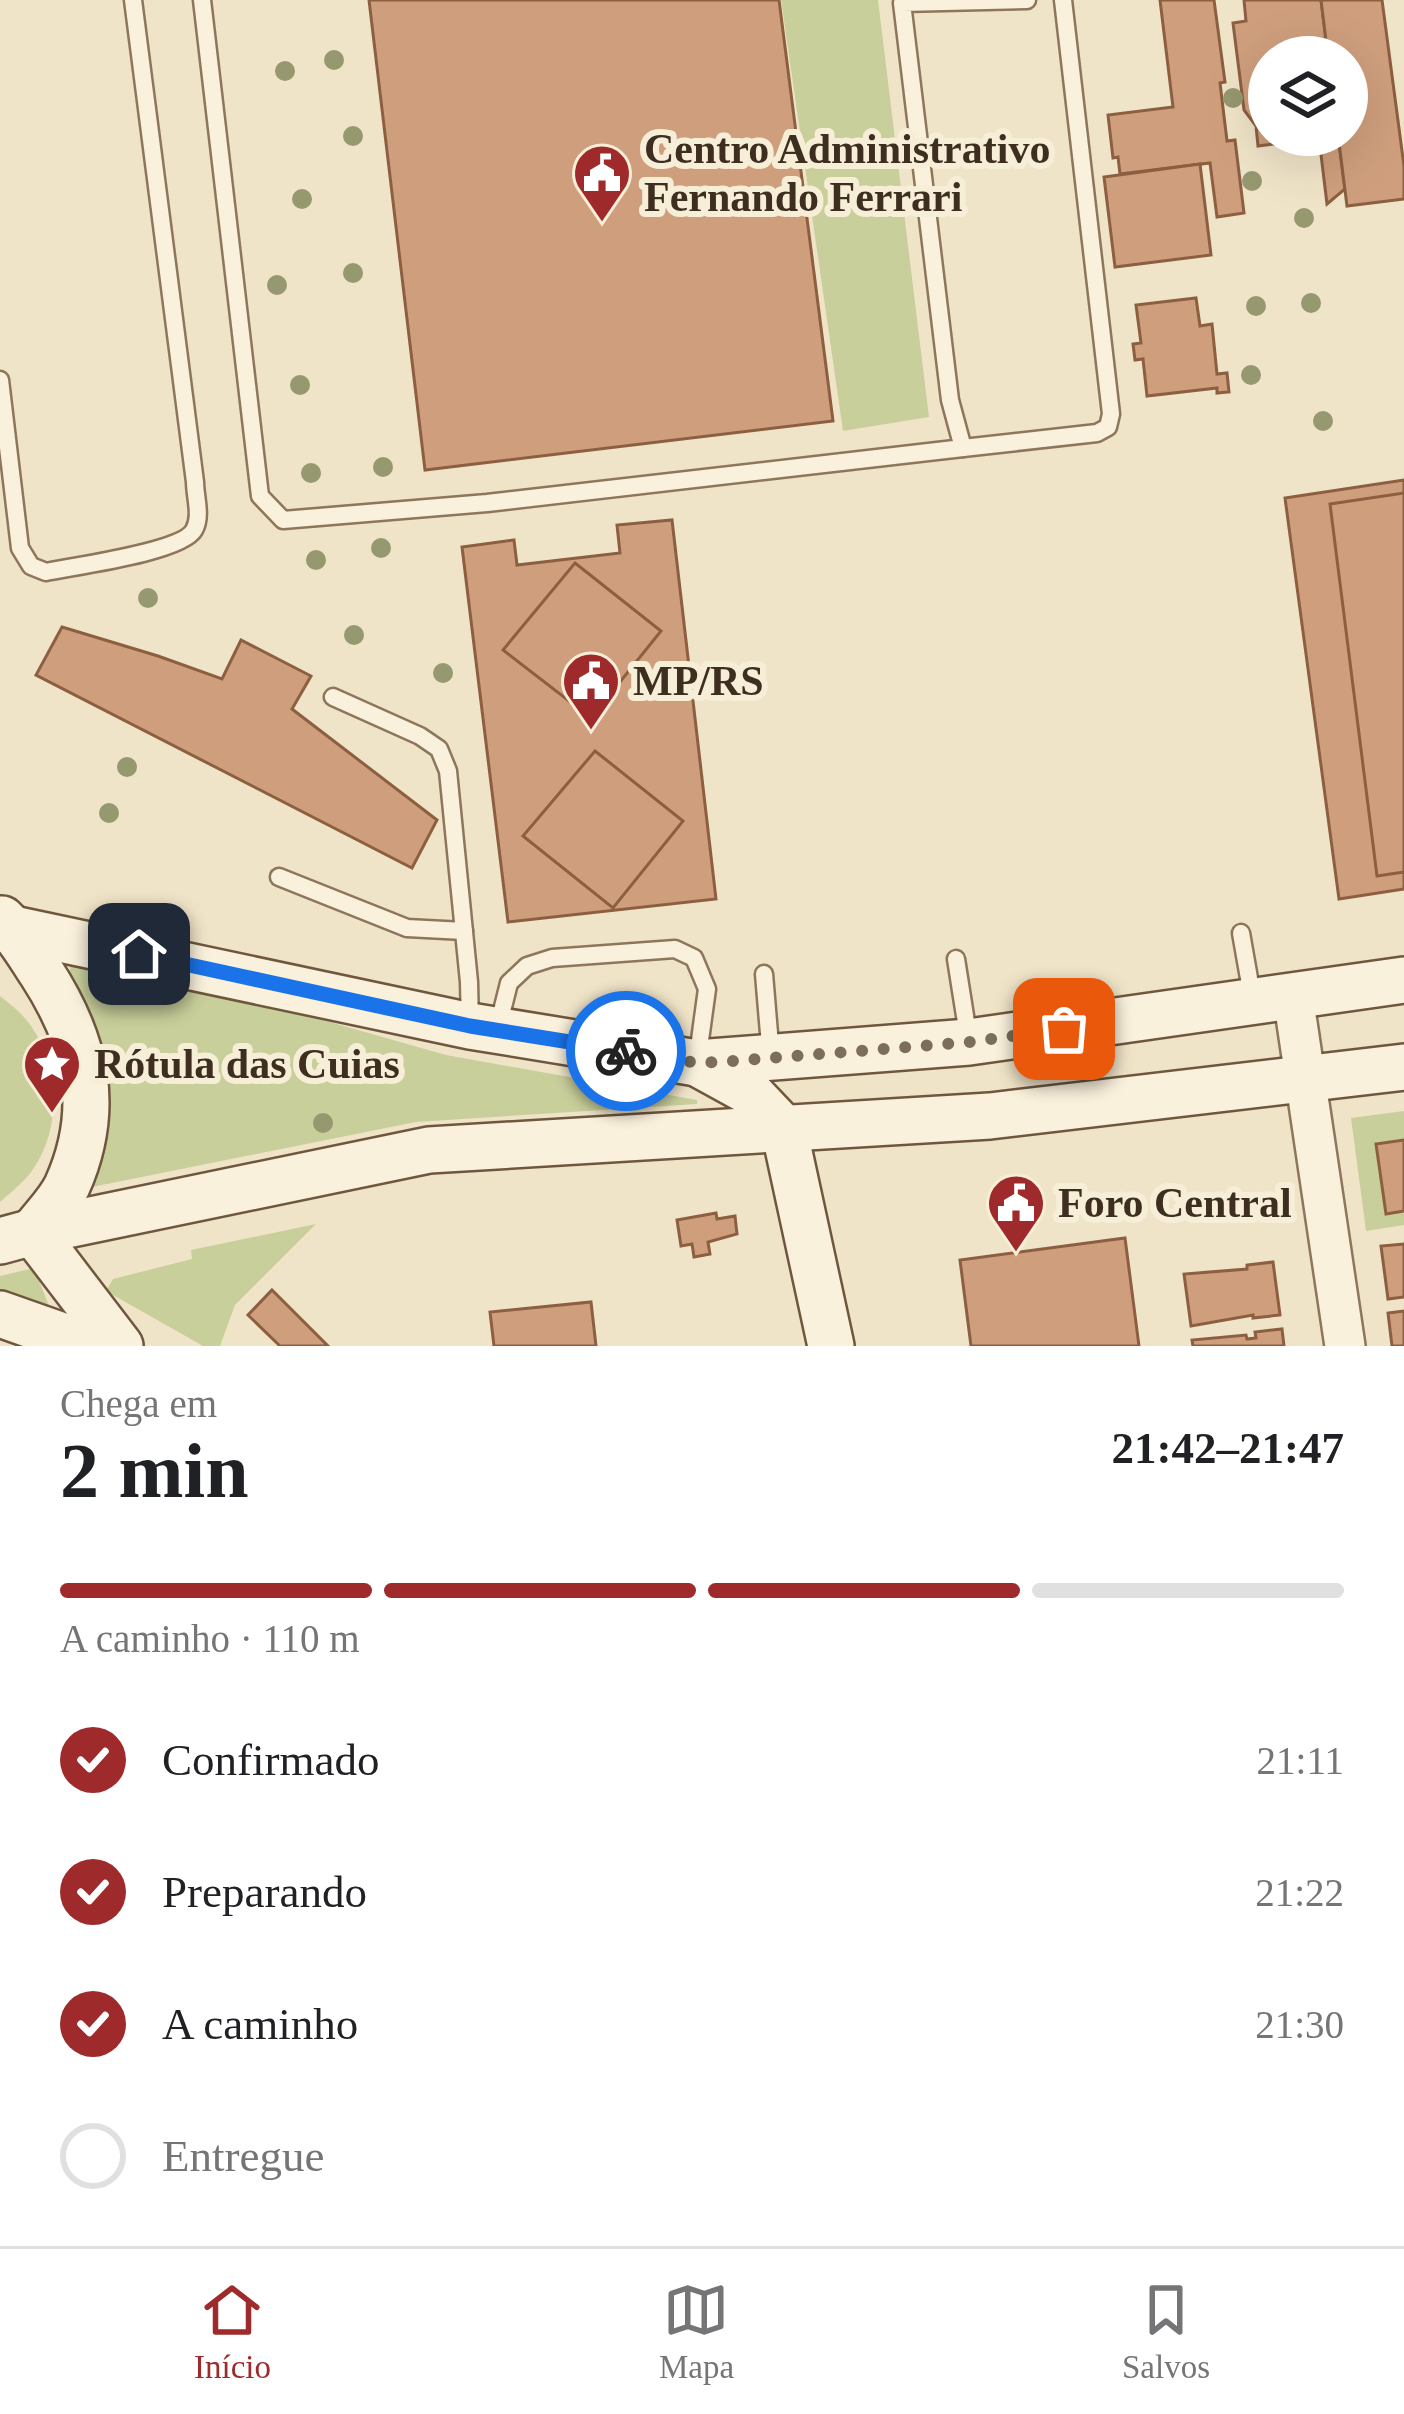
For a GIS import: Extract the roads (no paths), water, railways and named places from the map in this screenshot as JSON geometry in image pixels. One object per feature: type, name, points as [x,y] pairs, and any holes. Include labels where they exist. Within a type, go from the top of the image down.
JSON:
[{"type":"main road","points":[[4,925],[483,1029],[697,1063],[969,1042],[1404,980]]},
{"type":"main road","points":[[4,925],[58,998],[80,1046],[86,1090],[83,1141],[65,1191],[17,1236]]},
{"type":"main road","points":[[697,1063],[748,1090],[784,1129],[831,1346]]},
{"type":"main road","points":[[17,1236],[429,1150],[990,1116],[1404,1067]]},
{"type":"main road","points":[[17,1236],[120,1346]]},
{"type":"main road","points":[[0,1314],[91,1346]]},
{"type":"street","points":[[1273,999],[1305,1080],[1345,1346]]},
{"type":"lane","points":[[0,380],[20,548],[31,566],[46,572],[164,549],[182,542],[194,530],[198,511],[195,482],[133,0]]},
{"type":"lane","points":[[202,0],[260,496],[283,520],[487,503],[1097,433],[1108,427],[1111,414],[1063,0]]},
{"type":"lane","points":[[963,448],[950,400],[902,2],[1027,0]]},
{"type":"lane","points":[[333,697],[439,749],[448,771],[464,931],[483,1029]]},
{"type":"lane","points":[[279,877],[406,928],[464,931]]},
{"type":"lane","points":[[1241,933],[1273,999]]},
{"type":"lane","points":[[483,1029],[508,983],[527,966],[552,958],[675,949],[694,958],[707,989],[697,1063]]},
{"type":"lane","points":[[956,959],[969,1042]]},
{"type":"lane","points":[[764,974],[771,1059]]},
{"type":"place","name":"Centro Administrativo Fernando Ferrari","points":[[602,224]]},
{"type":"place","name":"MP/RS","points":[[591,732]]},
{"type":"place","name":"Rótula das Cuias","points":[[52,1115]]},
{"type":"place","name":"Foro Central","points":[[1016,1254]]}]
